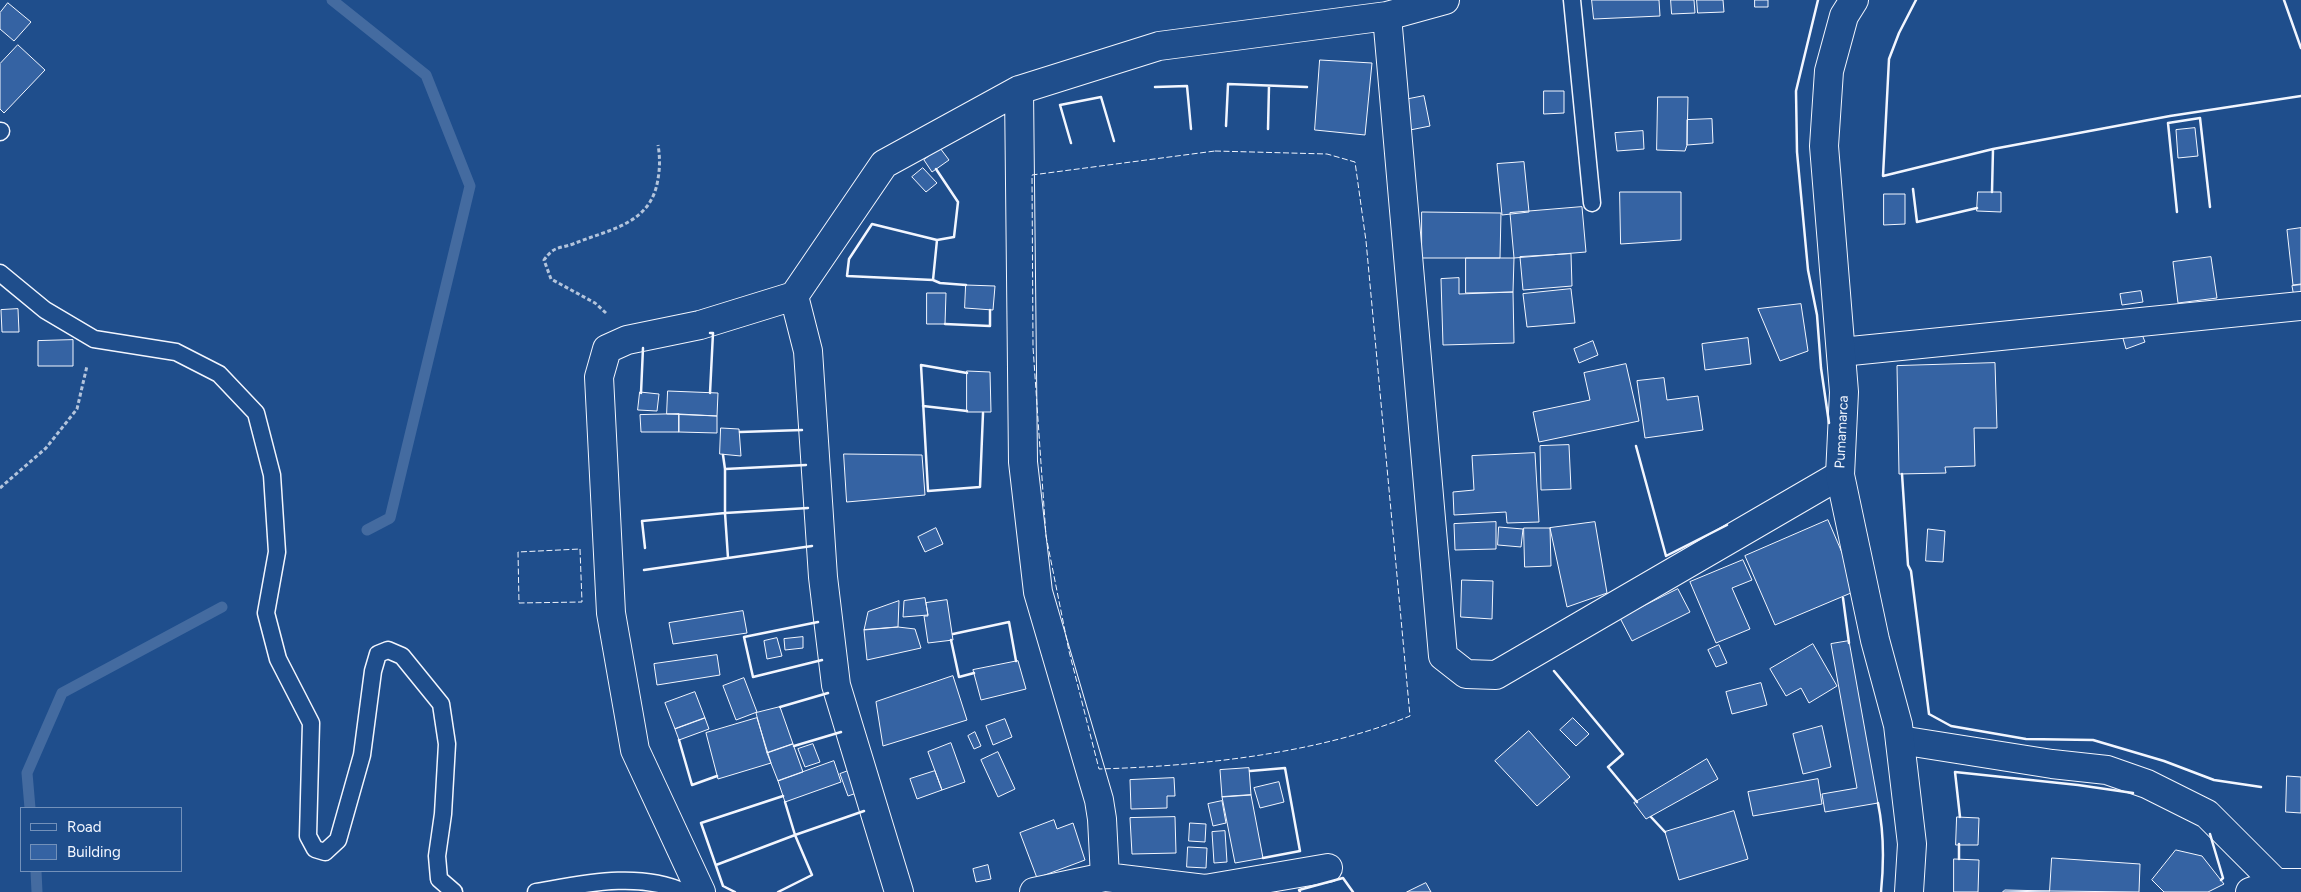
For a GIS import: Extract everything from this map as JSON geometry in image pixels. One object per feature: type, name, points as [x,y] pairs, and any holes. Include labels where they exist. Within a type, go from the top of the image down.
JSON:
[{"type":"street","points":[[701,892],[635,750],[611,613],[599,377],[607,349],[627,340],[700,325],[794,296],[884,164],[1019,90],[1159,46],[1386,16],[1445,0]]},
{"type":"street","name":"Pumamarca","points":[[1854,0],[1844,16],[1829,71],[1824,146],[1844,392],[1840,475],[1875,640],[1898,725],[1912,844],[1909,892]]},
{"type":"street","points":[[1386,16],[1443,656],[1466,674],[1496,675],[1840,475]]},
{"type":"street","points":[[1019,90],[1023,462],[1038,592],[1099,800],[1102,819],[1105,877]]},
{"type":"street","points":[[794,296],[808,351],[823,577],[836,685],[899,892]]},
{"type":"street","points":[[1841,352],[2301,306]]},
{"type":"street","points":[[1900,740],[2052,764],[2107,770],[2146,784],[2206,814],[2288,883]]},
{"type":"street","points":[[1034,892],[1105,877],[1205,889],[1328,868]]},
{"type":"street","points":[[2250,892],[2288,883]]},
{"type":"lane","points":[[1572,0],[1592,203]]},
{"type":"lane","points":[[0,273],[45,310],[94,339],[176,352],[219,374],[256,413],[272,474],[277,552],[266,613],[278,659],[311,723],[308,836],[315,849],[325,852],[338,840],[362,755],[373,671],[378,654],[388,650],[402,656],[441,704],[448,744],[443,814],[437,856],[439,879],[454,892]]},
{"type":"lane","points":[[536,892],[608,881],[640,882],[674,888],[684,892]]},
{"type":"path","points":[[607,349],[611,318],[595,303],[550,279],[544,260],[552,250],[635,220],[647,209],[656,194],[660,171],[658,145]]},
{"type":"path","points":[[0,488],[46,448],[77,409],[94,339]]},
{"type":"building","points":[[1592,0],[1659,0],[1660,16],[1594,19]]},
{"type":"building","points":[[1671,0],[1694,0],[1695,13],[1672,14]]},
{"type":"building","points":[[1697,0],[1723,0],[1724,12],[1698,13]]},
{"type":"building","points":[[1755,0],[1768,0],[1768,7],[1755,7]]},
{"type":"building","points":[[8,3],[31,22],[14,41],[0,29],[0,13]]},
{"type":"building","points":[[18,45],[45,70],[4,113],[0,109],[0,64]]},
{"type":"building","points":[[1320,60],[1372,63],[1365,135],[1315,130]]},
{"type":"building","points":[[1544,91],[1564,91],[1564,113],[1544,114]]},
{"type":"building","points":[[1424,96],[1430,126],[1410,130],[1404,100]]},
{"type":"building","points":[[1658,97],[1688,97],[1687,145],[1685,151],[1657,150]]},
{"type":"building","points":[[1712,119],[1713,143],[1687,145],[1687,120]]},
{"type":"building","points":[[2195,128],[2198,156],[2178,158],[2176,130]]},
{"type":"building","points":[[1643,131],[1644,149],[1617,151],[1615,133]]},
{"type":"building","points":[[940,148],[949,160],[932,172],[924,160]]},
{"type":"building","points":[[1524,162],[1529,212],[1502,215],[1497,164]]},
{"type":"building","points":[[923,168],[937,183],[926,192],[912,177]]},
{"type":"building","points":[[1620,192],[1681,192],[1681,240],[1621,244]]},
{"type":"building","points":[[1978,192],[2001,192],[2001,212],[1977,211]]},
{"type":"building","points":[[1884,194],[1905,194],[1905,224],[1884,225]]},
{"type":"building","points":[[1582,207],[1586,252],[1514,258],[1510,213]]},
{"type":"building","points":[[1422,212],[1501,213],[1500,258],[1422,258]]},
{"type":"building","points":[[2301,228],[2301,284],[2293,285],[2287,230]]},
{"type":"building","points":[[1571,254],[1572,286],[1523,290],[1520,257]]},
{"type":"building","points":[[2211,257],[2217,298],[2178,303],[2173,262]]},
{"type":"building","points":[[1466,258],[1514,258],[1513,292],[1466,293]]},
{"type":"building","points":[[1459,278],[1459,294],[1513,292],[1514,343],[1443,345],[1441,279]]},
{"type":"building","points":[[966,285],[995,286],[993,310],[965,308]]},
{"type":"building","points":[[2301,285],[2301,296],[2294,297],[2292,286]]},
{"type":"building","points":[[1571,289],[1575,323],[1527,327],[1523,294]]},
{"type":"building","points":[[2141,291],[2143,302],[2122,305],[2120,294]]},
{"type":"building","points":[[927,293],[946,293],[945,324],[927,324]]},
{"type":"building","points":[[1801,304],[1808,351],[1780,361],[1758,309]]},
{"type":"building","points":[[18,309],[19,332],[2,332],[1,310]]},
{"type":"building","points":[[2140,329],[2145,342],[2126,349],[2122,335]]},
{"type":"building","points":[[1748,338],[1751,364],[1705,370],[1702,344]]},
{"type":"building","points":[[73,340],[73,366],[38,366],[38,341]]},
{"type":"building","points":[[1593,341],[1598,355],[1579,363],[1574,349]]},
{"type":"building","points":[[1995,363],[1997,428],[1974,428],[1975,466],[1945,467],[1946,473],[1899,474],[1897,366]]},
{"type":"building","points":[[1626,364],[1639,421],[1539,442],[1533,412],[1590,400],[1584,373]]},
{"type":"building","points":[[967,371],[990,372],[991,412],[967,412]]},
{"type":"building","points":[[1664,378],[1667,400],[1698,396],[1703,430],[1645,438],[1637,381]]},
{"type":"building","points":[[668,391],[718,393],[717,416],[667,414]]},
{"type":"building","points":[[640,392],[659,394],[657,411],[638,410]]},
{"type":"building","points":[[679,414],[717,416],[717,433],[679,432]]},
{"type":"building","points":[[679,414],[679,432],[641,432],[640,415]]},
{"type":"building","points":[[721,428],[739,429],[741,456],[720,454]]},
{"type":"building","points":[[1569,445],[1571,489],[1541,490],[1540,446]]},
{"type":"building","points":[[1535,453],[1539,522],[1507,523],[1506,512],[1454,515],[1453,492],[1474,490],[1472,456]]},
{"type":"building","points":[[844,454],[922,455],[925,495],[847,502]]},
{"type":"building","points":[[1828,520],[1858,590],[1775,625],[1745,556]]},
{"type":"building","points":[[1496,522],[1496,549],[1455,550],[1454,524]]},
{"type":"building","points":[[1595,522],[1607,593],[1567,607],[1550,528]]},
{"type":"building","points":[[1499,527],[1523,529],[1521,547],[1498,545]]},
{"type":"building","points":[[936,528],[943,544],[925,552],[918,537]]},
{"type":"building","points":[[1524,528],[1550,528],[1551,566],[1525,567]]},
{"type":"building","points":[[1928,529],[1945,531],[1943,562],[1926,561]]},
{"type":"building","points":[[1743,560],[1752,580],[1732,588],[1750,629],[1716,643],[1690,582]]},
{"type":"building","points":[[1462,580],[1493,581],[1492,619],[1461,617]]},
{"type":"building","points":[[1678,589],[1690,612],[1632,641],[1620,618]]},
{"type":"building","points":[[925,598],[928,615],[903,617],[904,601]]},
{"type":"building","points":[[947,600],[953,640],[928,643],[924,616],[928,616],[926,603]]},
{"type":"building","points":[[899,601],[898,627],[864,630],[868,612]]},
{"type":"building","points":[[743,611],[747,633],[673,644],[669,623]]},
{"type":"building","points":[[898,627],[915,629],[921,648],[867,660],[864,630]]},
{"type":"building","points":[[803,637],[803,648],[785,650],[784,639]]},
{"type":"building","points":[[777,638],[782,656],[767,659],[764,641]]},
{"type":"building","points":[[1849,641],[1878,803],[1825,812],[1822,794],[1857,788],[1831,644]]},
{"type":"building","points":[[1813,644],[1837,686],[1809,703],[1801,688],[1786,696],[1770,669]]},
{"type":"building","points":[[1719,645],[1727,663],[1716,667],[1708,650]]},
{"type":"building","points":[[717,655],[720,675],[657,685],[654,664]]},
{"type":"building","points":[[1018,661],[1026,689],[981,700],[973,670]]},
{"type":"building","points":[[953,676],[967,720],[883,746],[876,702]]},
{"type":"building","points":[[744,678],[757,712],[736,720],[723,686]]},
{"type":"building","points":[[1761,683],[1767,705],[1732,714],[1726,692]]},
{"type":"building","points":[[695,692],[705,718],[675,729],[665,703]]},
{"type":"building","points":[[780,707],[793,744],[767,753],[756,713]]},
{"type":"building","points":[[705,718],[709,729],[679,740],[675,729]]},
{"type":"building","points":[[757,718],[771,763],[718,779],[706,733]]},
{"type":"building","points":[[1573,718],[1589,734],[1576,746],[1560,730]]},
{"type":"building","points":[[1005,719],[1012,737],[993,745],[986,726]]},
{"type":"building","points":[[1822,726],[1831,767],[1803,774],[1793,734]]},
{"type":"building","points":[[1529,731],[1570,777],[1537,806],[1495,761]]},
{"type":"building","points":[[975,732],[981,746],[974,749],[968,736]]},
{"type":"building","points":[[951,743],[965,782],[942,790],[928,752]]},
{"type":"building","points":[[793,744],[803,772],[778,781],[767,753]]},
{"type":"building","points":[[813,744],[820,762],[805,767],[798,749]]},
{"type":"building","points":[[998,752],[1015,789],[998,797],[981,760]]},
{"type":"building","points":[[1707,759],[1718,779],[1646,819],[1634,803]]},
{"type":"building","points":[[834,761],[841,782],[785,802],[778,781]]},
{"type":"building","points":[[856,768],[865,790],[848,796],[840,774]]},
{"type":"building","points":[[1249,768],[1251,795],[1222,797],[1220,770]]},
{"type":"building","points":[[935,771],[942,790],[917,799],[910,779]]},
{"type":"building","points":[[2287,776],[2301,777],[2301,813],[2286,812]]},
{"type":"building","points":[[1174,778],[1175,796],[1167,796],[1167,808],[1131,809],[1130,780]]},
{"type":"building","points":[[1818,779],[1822,804],[1753,816],[1748,792]]},
{"type":"building","points":[[1279,782],[1284,802],[1260,808],[1254,788]]},
{"type":"building","points":[[1251,795],[1263,858],[1235,863],[1222,797]]},
{"type":"building","points":[[1222,801],[1226,823],[1213,826],[1208,804]]},
{"type":"building","points":[[1734,811],[1748,859],[1679,880],[1665,832]]},
{"type":"building","points":[[1175,817],[1176,853],[1132,854],[1130,818]]},
{"type":"building","points":[[1957,817],[1979,818],[1978,845],[1956,845]]},
{"type":"building","points":[[1054,820],[1057,829],[1073,823],[1085,860],[1037,878],[1020,833]]},
{"type":"building","points":[[1190,823],[1206,824],[1205,842],[1189,841]]},
{"type":"building","points":[[1225,831],[1227,862],[1214,863],[1212,832]]},
{"type":"building","points":[[1188,847],[1207,848],[1206,868],[1187,867]]},
{"type":"building","points":[[2176,850],[2202,856],[2224,884],[2208,892],[2164,892],[2152,880]]},
{"type":"building","points":[[2052,858],[2140,864],[2139,892],[2050,891]]},
{"type":"building","points":[[1954,859],[1979,860],[1978,892],[1954,892]]},
{"type":"building","points":[[988,865],[991,879],[976,882],[973,869]]},
{"type":"building","points":[[1426,883],[1431,892],[1407,892]]},
{"type":"building","points":[[2005,890],[2050,891],[2003,892]]},
{"type":"waterway","points":[[332,0],[426,75],[470,186],[390,518],[367,530]]},
{"type":"waterway","points":[[30,807],[27,773],[62,693],[222,607]]},
{"type":"waterway","points":[[36,872],[37,892]]},
{"type":"fence","points":[[1215,151],[1327,154],[1355,162],[1366,241],[1410,716],[1336,740],[1257,756],[1177,765],[1099,769],[1069,651],[1046,536],[1033,347],[1032,175],[1215,151]]},
{"type":"fence","points":[[580,549],[582,602],[519,603],[518,552],[580,549]]},
{"type":"wall","points":[[1818,0],[1796,91],[1797,152],[1808,270],[1817,315],[1821,368],[1829,423]]},
{"type":"wall","points":[[1916,0],[1899,33],[1889,59],[1883,176],[1993,149],[1992,192]]},
{"type":"wall","points":[[2284,0],[2301,48]]},
{"type":"wall","points":[[1226,126],[1228,84],[1307,87]]},
{"type":"wall","points":[[1155,87],[1187,86],[1191,129]]},
{"type":"wall","points":[[1268,129],[1269,86]]},
{"type":"wall","points":[[1993,149],[2170,116],[2301,96]]},
{"type":"wall","points":[[1071,143],[1060,105],[1101,97],[1114,141]]},
{"type":"wall","points":[[2177,212],[2168,123],[2200,118],[2210,207]]},
{"type":"wall","points":[[936,169],[958,202],[954,237],[937,240]]},
{"type":"wall","points":[[1913,189],[1917,222],[1977,208]]},
{"type":"wall","points":[[872,224],[937,240],[933,280],[847,276],[849,259],[872,224]]},
{"type":"wall","points":[[933,280],[940,283],[966,285]]},
{"type":"wall","points":[[945,324],[990,326],[990,310]]},
{"type":"wall","points":[[710,333],[713,333],[710,393]]},
{"type":"wall","points":[[641,393],[643,348]]},
{"type":"wall","points":[[967,373],[921,365],[928,491],[980,487],[983,413]]},
{"type":"wall","points":[[923,406],[967,411]]},
{"type":"wall","points":[[740,432],[802,430]]},
{"type":"wall","points":[[1636,446],[1666,556],[1727,525]]},
{"type":"wall","points":[[723,455],[725,469],[806,465]]},
{"type":"wall","points":[[725,469],[725,513],[808,508]]},
{"type":"wall","points":[[1902,474],[1908,565],[1911,571],[1929,714],[1951,726],[2026,739],[2093,740],[2164,761],[2214,780],[2261,787]]},
{"type":"wall","points":[[645,548],[642,521],[725,513],[728,558]]},
{"type":"wall","points":[[644,570],[812,546]]},
{"type":"wall","points":[[1843,598],[1849,643]]},
{"type":"wall","points":[[818,622],[744,637],[753,677],[822,660]]},
{"type":"wall","points":[[953,634],[1009,622],[1016,661]]},
{"type":"wall","points":[[951,640],[959,677],[974,673]]},
{"type":"wall","points":[[1554,671],[1623,754],[1608,767],[1637,802]]},
{"type":"wall","points":[[780,707],[828,693]]},
{"type":"wall","points":[[794,746],[841,732]]},
{"type":"wall","points":[[679,740],[692,785],[717,776]]},
{"type":"wall","points":[[1250,771],[1285,768],[1300,851],[1263,858]]},
{"type":"wall","points":[[1960,817],[1955,772],[2078,785],[2133,793]]},
{"type":"wall","points":[[735,892],[723,886],[701,823],[783,796]]},
{"type":"wall","points":[[716,865],[795,835],[785,802]]},
{"type":"wall","points":[[1878,803],[1883,847],[1881,892]]},
{"type":"wall","points":[[778,892],[812,875],[795,835],[864,811]]},
{"type":"wall","points":[[1651,817],[1665,832]]},
{"type":"wall","points":[[2210,834],[2223,878],[2221,880]]},
{"type":"wall","points":[[1959,844],[1959,859]]},
{"type":"wall","points":[[1300,892],[1299,890],[1343,878],[1353,892]]}]
